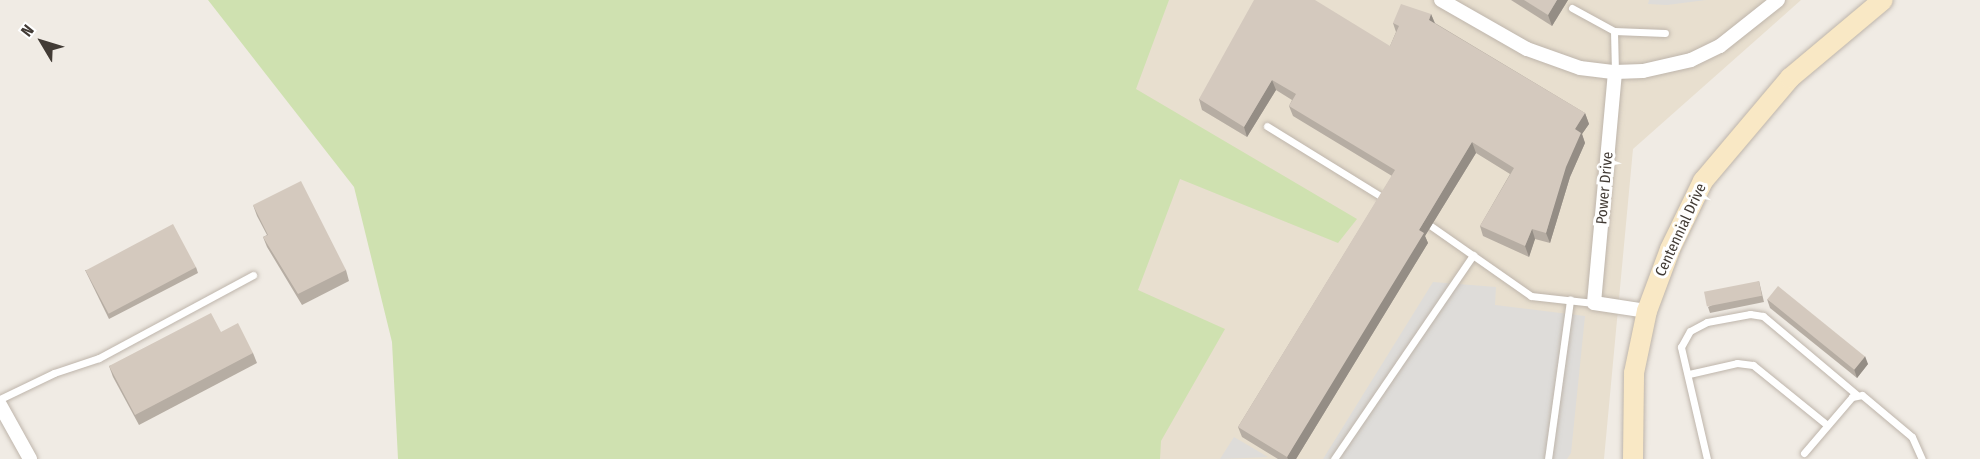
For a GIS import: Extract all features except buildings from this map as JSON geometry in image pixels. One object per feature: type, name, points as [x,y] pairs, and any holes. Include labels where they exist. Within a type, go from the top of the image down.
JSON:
[{"type":"main road","name":"Centennial Drive","points":[[1633,459],[1635,374],[1647,311],[1670,249],[1703,181],[1790,78],[1883,0]]},
{"type":"street","points":[[1441,0],[1527,49],[1580,68],[1615,72],[1643,71],[1691,60],[1720,46],[1778,0]]},
{"type":"street","name":"Power Drive","points":[[1594,303],[1615,72]]},
{"type":"street","points":[[1594,303],[1647,311]]},
{"type":"street","points":[[0,405],[30,459]]},
{"type":"lane","points":[[1572,8],[1614,31],[1665,33]]},
{"type":"lane","points":[[1614,31],[1615,72]]},
{"type":"lane","points":[[1267,126],[1388,200]]},
{"type":"lane","points":[[1431,226],[1531,296],[1594,303]]},
{"type":"lane","points":[[1334,459],[1473,255]]},
{"type":"lane","points":[[0,399],[54,373],[99,358],[254,275]]},
{"type":"lane","points":[[1548,459],[1570,300]]},
{"type":"lane","points":[[1707,459],[1682,347],[1690,331],[1707,322],[1757,314],[1767,317],[1857,395],[1868,396],[1912,437],[1922,459]]},
{"type":"lane","points":[[1689,374],[1737,363],[1753,365],[1827,425]]},
{"type":"lane","points":[[1803,453],[1857,395]]},
{"type":"shaded area","points":[[272,0],[1801,0],[1633,149],[1604,459],[531,459]]},
{"type":"shaded area","points":[[1649,0],[1706,0],[1667,5],[1648,4]]},
{"type":"shaded area","points":[[1433,282],[1496,287],[1495,305],[1585,316],[1571,453],[1567,459],[1323,459]]},
{"type":"shaded area","points":[[1234,437],[1268,457],[1220,459]]},
{"type":"green space","points":[[208,0],[1169,0],[1136,89],[1357,219],[1338,243],[1180,179],[1138,290],[1225,329],[1161,441],[1160,459],[398,459],[392,342],[354,187]]}]
